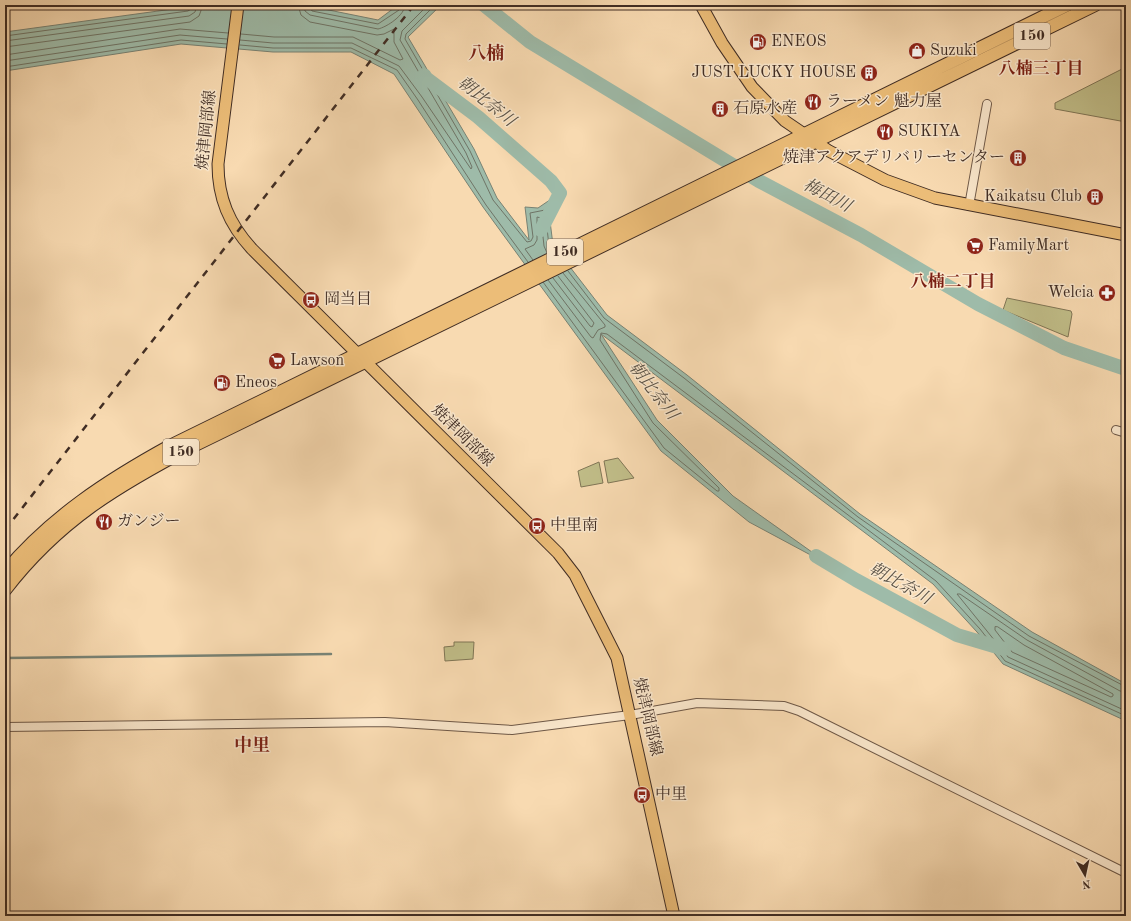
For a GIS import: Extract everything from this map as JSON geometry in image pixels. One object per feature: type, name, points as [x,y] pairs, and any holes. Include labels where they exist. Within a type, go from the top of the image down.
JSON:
[{"type":"highway","name":"150","points":[[5,572],[24,549],[54,522],[122,473],[170,446],[357,353],[513,283],[624,229],[731,171],[1067,5]]},
{"type":"highway","name":"150","points":[[624,229],[759,170],[1095,5]]},
{"type":"highway","name":"150","points":[[5,590],[41,548],[82,512],[111,492],[193,446],[366,362],[513,283]]},
{"type":"main road","name":"焼津岡部線","points":[[238,5],[218,178],[221,197],[230,221],[252,249],[567,563],[581,586],[613,648],[620,669],[674,916]]},
{"type":"main road","points":[[701,5],[722,43],[752,87],[785,121],[829,151],[885,180],[935,198],[969,206],[1126,235]]},
{"type":"street","points":[[969,206],[987,104]]},
{"type":"street","points":[[1116,430],[1126,433]]},
{"type":"street","points":[[5,727],[385,722],[512,730],[630,715],[697,703],[784,706],[799,711],[1126,873]]},
{"type":"shaded area","points":[[1126,67],[1126,122],[1055,109],[1055,103]]},
{"type":"shaded area","points":[[1007,298],[1071,311],[1072,314],[1068,337],[1003,310]]},
{"type":"shaded area","points":[[618,458],[634,478],[608,483],[604,461]]},
{"type":"shaded area","points":[[599,462],[603,483],[581,487],[578,471]]},
{"type":"shaded area","points":[[454,642],[474,642],[473,659],[445,661],[444,647],[454,646]]},
{"type":"water","points":[[202,5],[304,5],[378,20],[398,5],[441,5],[408,37],[474,149],[497,198],[529,240],[525,207],[538,208],[560,193],[549,213],[553,245],[607,315],[687,375],[860,514],[1032,632],[1126,684],[1126,721],[1003,664],[977,632],[933,584],[601,334],[657,420],[733,496],[833,567],[749,522],[661,451],[483,207],[394,74],[351,52],[273,52],[181,44],[5,71],[5,32]]},
{"type":"waterway","name":"梅田川","points":[[484,5],[530,42],[759,181],[861,235],[978,304],[1064,348],[1126,369]]},
{"type":"waterway","name":"朝比奈川","points":[[424,75],[478,117],[551,181],[560,193],[541,230]]},
{"type":"waterway","name":"朝比奈川","points":[[816,556],[856,580],[957,635],[1004,649]]},
{"type":"waterway","points":[[5,658],[331,654]]},
{"type":"railway","points":[[5,530],[414,5]]},
{"type":"place","name":"ENEOS","points":[[758,42]]},
{"type":"place","name":"Suzuki","points":[[917,51]]},
{"type":"place","name":"JUST LUCKY HOUSE","points":[[869,73]]},
{"type":"place","name":"ラーメン 魁力屋","points":[[813,102]]},
{"type":"place","name":"石原水産","points":[[720,109]]},
{"type":"place","name":"SUKIYA","points":[[885,132]]},
{"type":"place","name":"焼津アクアデリバリーセンター","points":[[1018,158]]},
{"type":"place","name":"Kaikatsu Club","points":[[1095,197]]},
{"type":"place","name":"FamilyMart","points":[[975,246]]},
{"type":"place","name":"Welcia","points":[[1107,293]]},
{"type":"place","name":"岡当目","points":[[311,300]]},
{"type":"place","name":"Lawson","points":[[277,361]]},
{"type":"place","name":"Eneos","points":[[222,383]]},
{"type":"place","name":"ガンジー","points":[[104,522]]},
{"type":"place","name":"中里南","points":[[537,526]]},
{"type":"place","name":"中里","points":[[642,795]]},
{"type":"district","name":"八楠","points":[[486,54]]},
{"type":"district","name":"八楠三丁目","points":[[1041,69]]},
{"type":"district","name":"八楠二丁目","points":[[953,282]]},
{"type":"district","name":"中里","points":[[252,746]]}]
